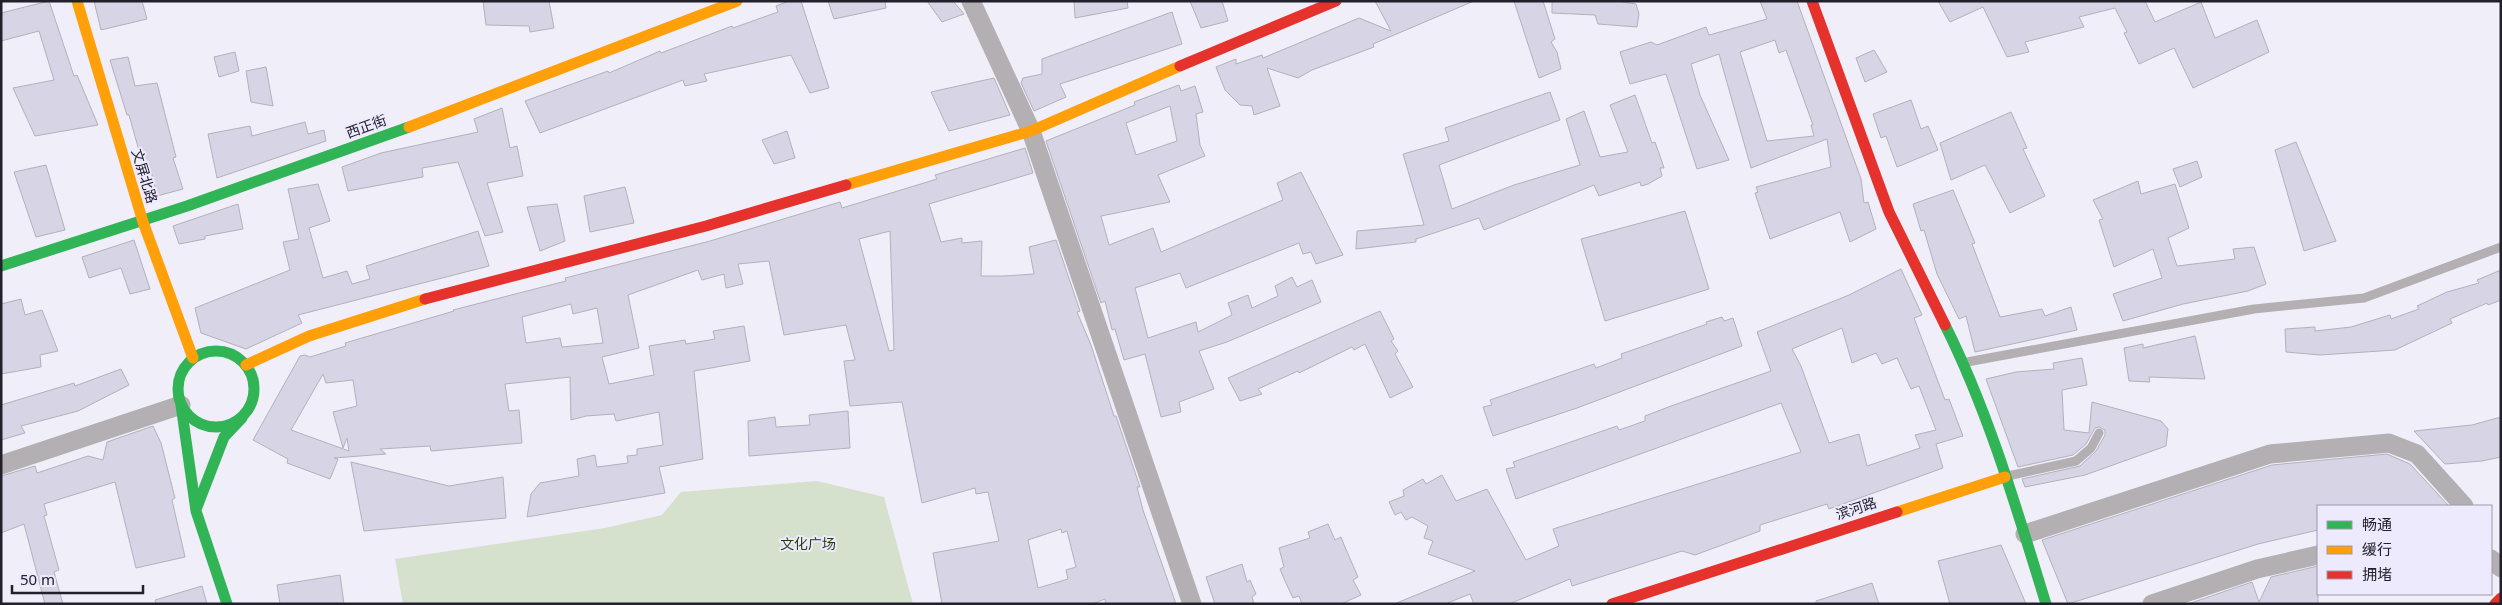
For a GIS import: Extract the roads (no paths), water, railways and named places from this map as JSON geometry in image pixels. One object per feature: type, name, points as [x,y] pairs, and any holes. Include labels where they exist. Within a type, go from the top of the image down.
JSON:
[{"type":"main road","name":"文屏北路","points":[[77,1],[144,222],[193,358]]},
{"type":"main road","name":"西正街","points":[[1,266],[144,222],[529,84],[737,1]]},
{"type":"main road","points":[[246,365],[309,336],[399,306],[706,226],[1031,131],[1116,92],[1336,1]]},
{"type":"main road","points":[[1812,1],[1889,212],[1964,363],[2025,534],[2046,604]]},
{"type":"main road","points":[[196,510],[224,437],[242,418],[254,398],[253,381],[246,365],[227,352],[215,350],[203,352],[184,367],[178,379],[177,392],[181,405],[196,510],[227,604]]},
{"type":"main road","points":[[181,405],[187,415],[208,427],[231,424],[242,418]]},
{"type":"main road","name":"滨河路","points":[[1612,604],[2005,477]]},
{"type":"main road","points":[[2495,604],[2501,598]]},
{"type":"street","points":[[971,1],[1031,131],[1192,604]]},
{"type":"street","points":[[1,465],[181,405]]},
{"type":"street","points":[[2025,534],[2270,454],[2389,443],[2417,454],[2463,505]]},
{"type":"street","points":[[2152,604],[2257,569],[2317,555]]},
{"type":"street","points":[[2492,559],[2501,568]]},
{"type":"lane","points":[[1964,363],[2254,309],[2364,298],[2501,247]]},
{"type":"lane","name":"滨河路","points":[[2005,477],[2076,461],[2091,448],[2099,433]]},
{"type":"park label","name":"文化广场","points":[[808,543]]}]
